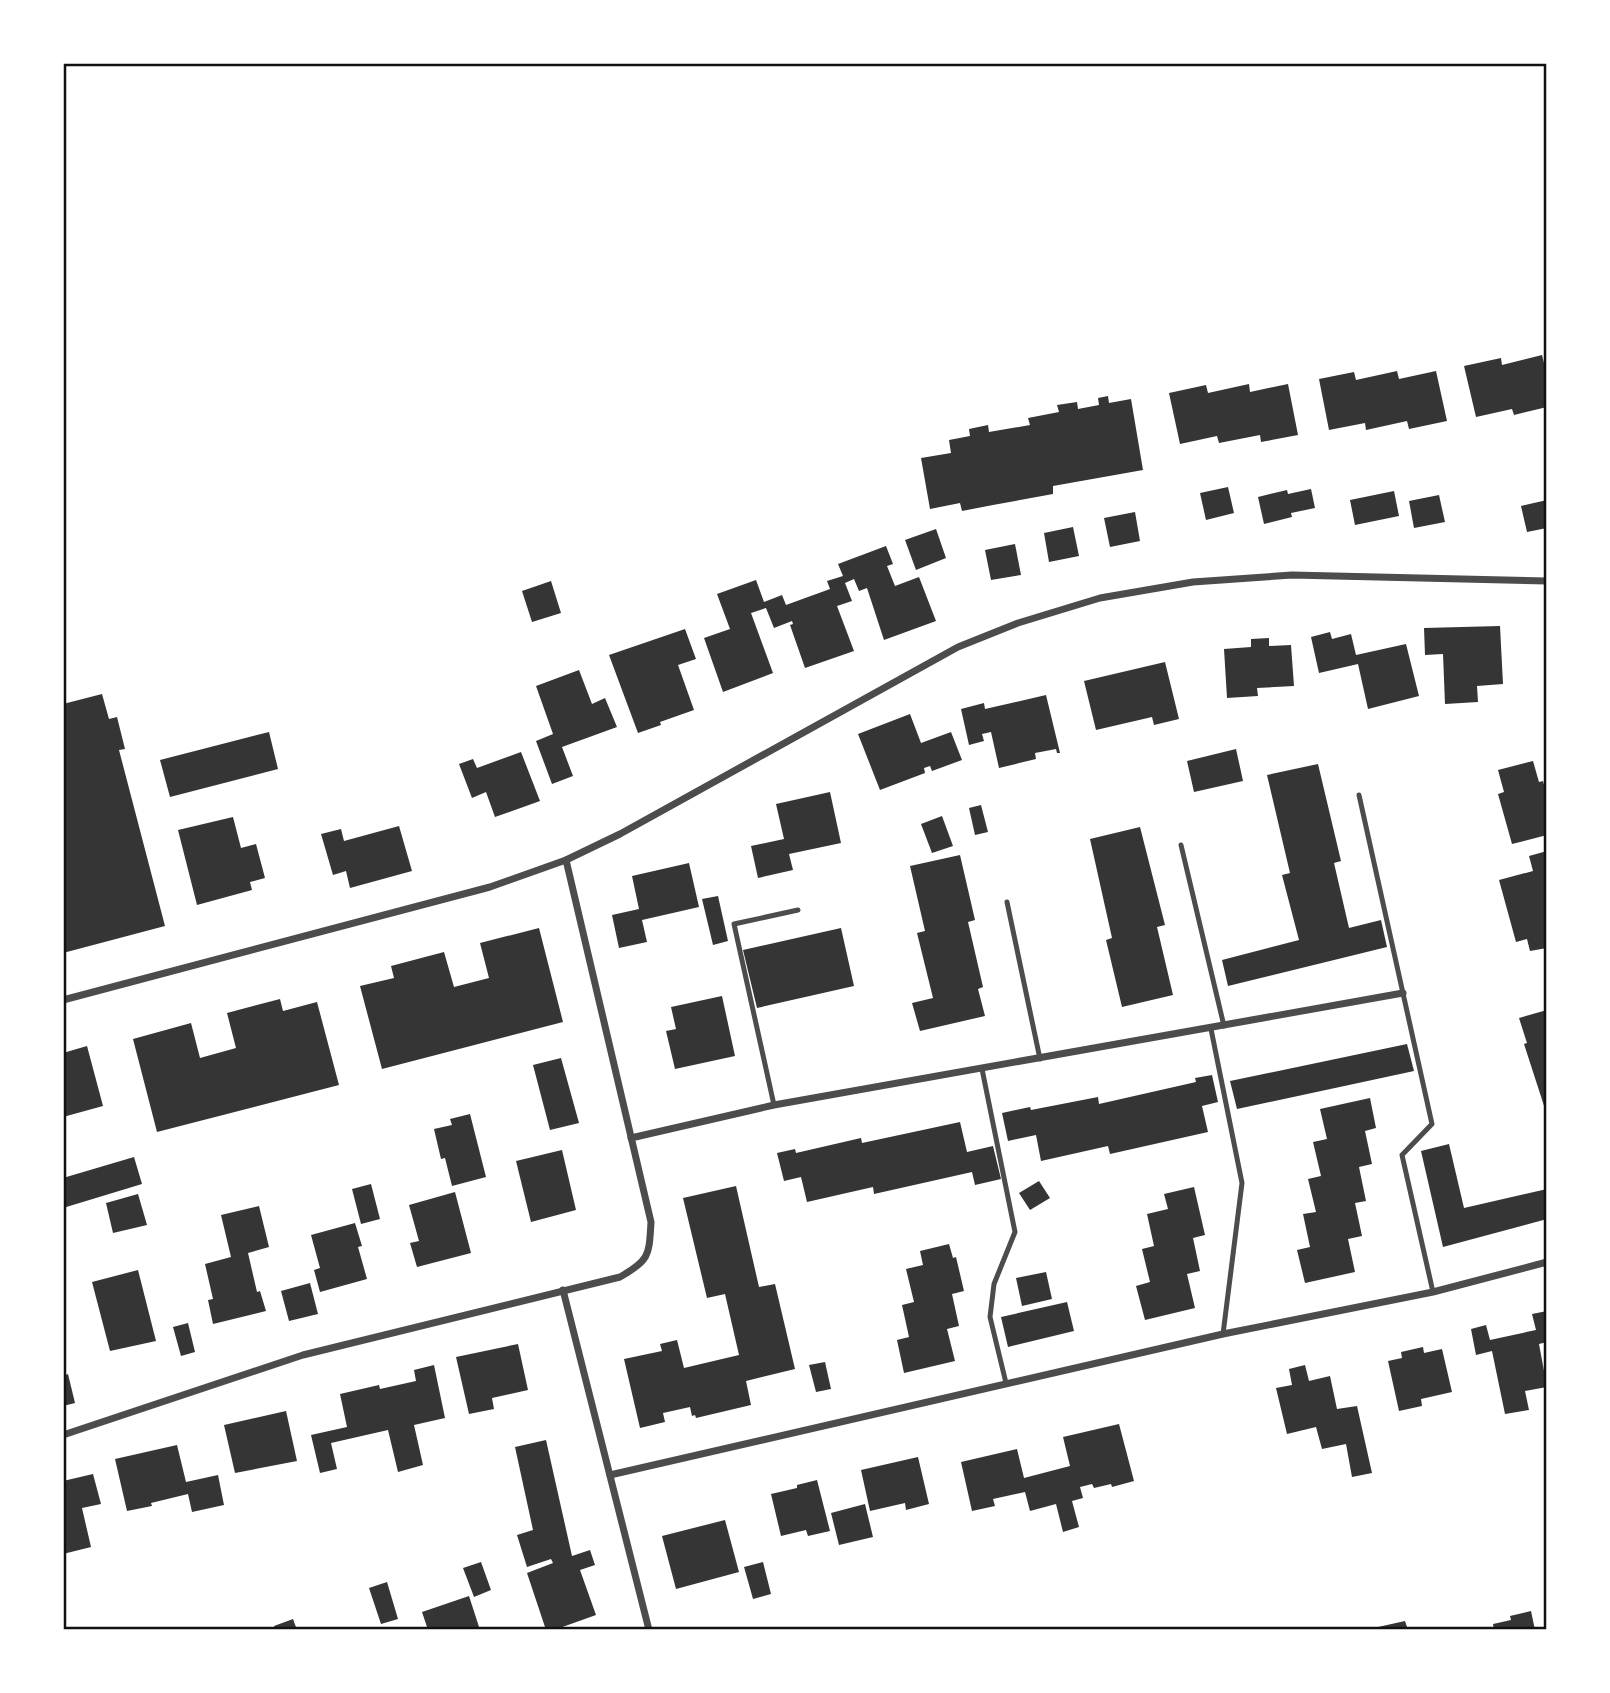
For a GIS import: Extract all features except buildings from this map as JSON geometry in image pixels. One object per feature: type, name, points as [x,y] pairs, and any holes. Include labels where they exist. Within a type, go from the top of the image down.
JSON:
[{"type":"street","points":[[63,1000],[490,887],[566,860],[620,834],[958,648],[1018,622],[1100,598],[1193,582],[1292,575],[1494,582],[1547,581]]},
{"type":"street","points":[[63,1435],[303,1355],[620,1277],[640,1266],[649,1249],[651,1222],[566,860]]},
{"type":"street","points":[[631,1138],[774,1105],[1403,993]]},
{"type":"street","points":[[610,1475],[1223,1334],[1433,1292],[1547,1262]]},
{"type":"street","points":[[563,1290],[649,1630]]},
{"type":"lane","points":[[1359,795],[1432,1124],[1402,1155],[1433,1292]]},
{"type":"lane","points":[[1181,845],[1224,1026]]},
{"type":"lane","points":[[1007,902],[1040,1059]]},
{"type":"lane","points":[[774,1105],[734,924],[797,910]]},
{"type":"lane","points":[[1211,1029],[1242,1183],[1223,1334]]},
{"type":"lane","points":[[982,1069],[1015,1231],[995,1284],[990,1317],[1006,1383]]}]
